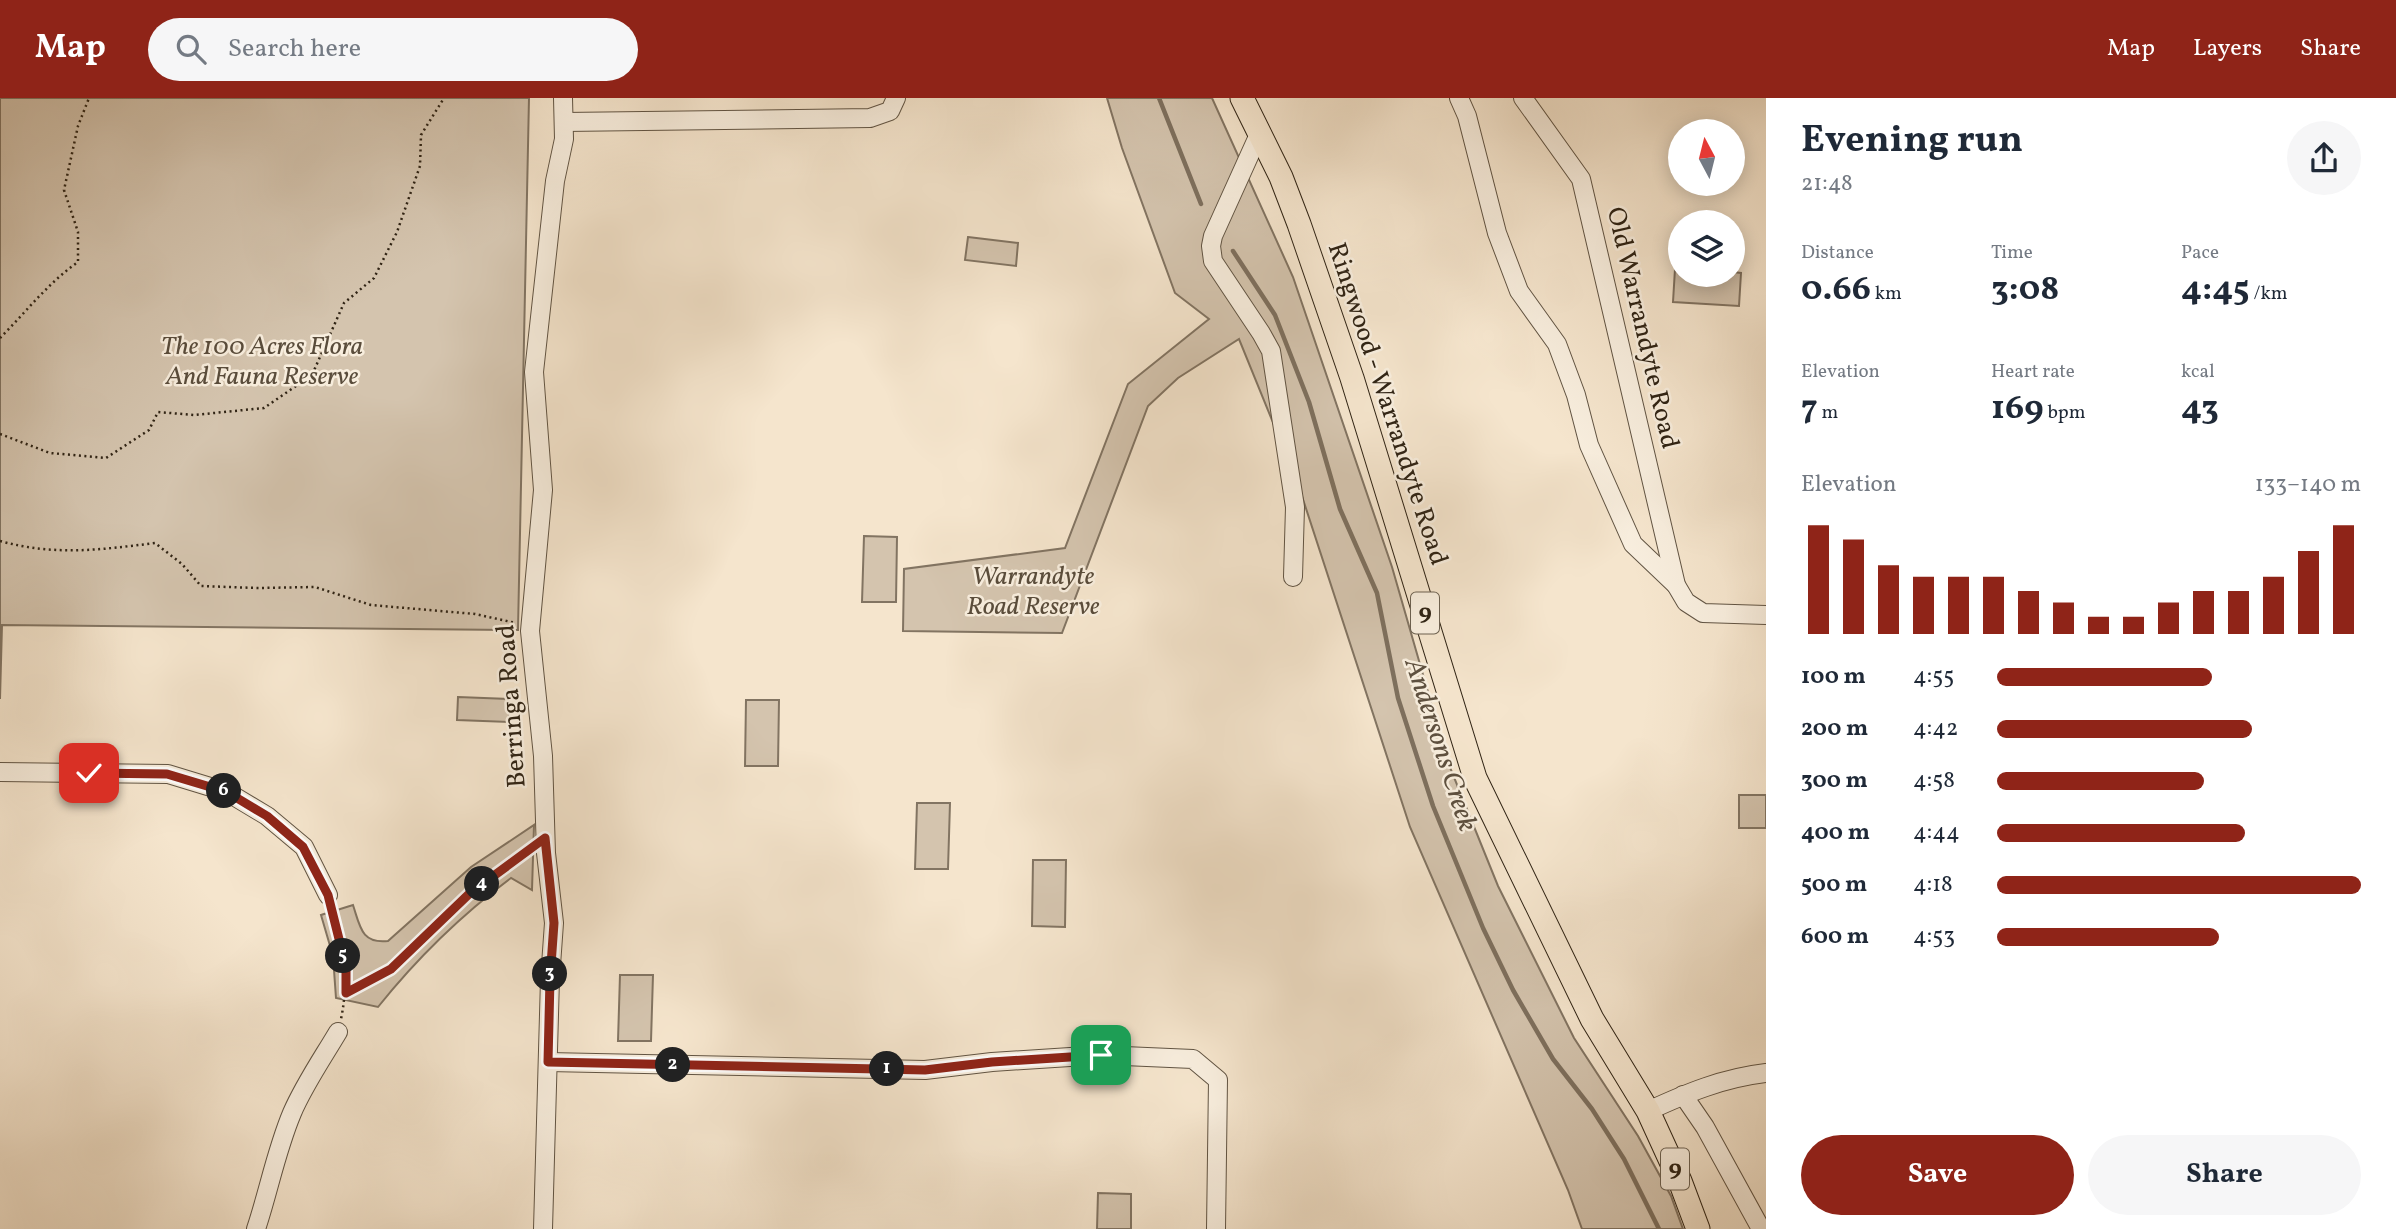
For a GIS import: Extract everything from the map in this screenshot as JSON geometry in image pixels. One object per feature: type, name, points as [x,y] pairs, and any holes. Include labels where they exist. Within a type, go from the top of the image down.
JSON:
[{"type":"main road","name":"Ringwood - Warrandyte Road","points":[[1242,98],[1260,132],[1299,224],[1352,378],[1475,778],[1591,1019],[1648,1111],[1680,1181],[1698,1229]]},
{"type":"street","name":"Berringa Road","points":[[543,1229],[554,923],[545,838],[543,756],[530,631],[543,490],[534,372],[555,181],[564,139],[563,98]]},
{"type":"street","points":[[564,122],[870,118],[890,111],[896,98]]},
{"type":"street","name":"Old Warrandyte Road","points":[[1458,98],[1467,116],[1497,233],[1519,291],[1557,344],[1576,395],[1589,445],[1633,544],[1676,585],[1686,602],[1703,613],[1766,615]]},
{"type":"street","name":"Old Warrandyte Road","points":[[1523,98],[1580,179],[1676,585]]},
{"type":"street","points":[[1260,132],[1213,236],[1211,246],[1213,261],[1270,351],[1295,507],[1293,577]]},
{"type":"street","points":[[0,772],[167,774],[227,792],[267,816],[303,847],[328,895]]},
{"type":"street","points":[[256,1229],[286,1129],[299,1097],[338,1032]]},
{"type":"street","points":[[548,1062],[925,1070],[992,1062],[1101,1055],[1193,1059],[1218,1080],[1216,1229]]},
{"type":"street","points":[[1648,1111],[1683,1095],[1736,1077],[1766,1073]]},
{"type":"street","points":[[1683,1095],[1705,1127],[1761,1229]]},
{"type":"path","points":[[0,338],[59,276],[78,262],[78,232],[64,190],[78,126],[89,98]]},
{"type":"path","points":[[0,434],[50,453],[106,458],[149,430],[158,412],[194,415],[264,408],[312,376],[344,303],[374,278],[397,232],[420,166],[421,135],[444,98]]},
{"type":"path","points":[[0,541],[26,548],[81,552],[155,543],[182,564],[201,586],[257,589],[315,587],[371,605],[475,614],[512,621],[530,631]]},
{"type":"path","points":[[346,993],[391,969],[469,894],[545,838]]},
{"type":"path","points":[[328,895],[346,967],[346,993],[338,1032]]},
{"type":"green space","name":"The 100 Acres Flora And Fauna Reserve","points":[[0,98],[529,98],[518,630],[2,625],[0,699]]},
{"type":"green space","name":"Warrandyte Road Reserve","points":[[1107,98],[1212,98],[1293,277],[1392,567],[1449,765],[1498,886],[1574,1038],[1638,1136],[1671,1196],[1683,1229],[1582,1229],[1568,1190],[1410,827],[1298,484],[1239,339],[1178,378],[1148,406],[1062,633],[903,631],[904,569],[1065,548],[1128,384],[1209,319],[1175,293],[1122,148]]},
{"type":"green space","points":[[968,237],[1018,243],[1016,266],[965,260]]},
{"type":"green space","points":[[1674,287],[1740,287],[1739,306],[1673,302]]},
{"type":"green space","points":[[864,536],[897,537],[896,602],[862,602]]},
{"type":"green space","points":[[458,697],[509,699],[509,722],[457,720]]},
{"type":"green space","points":[[746,700],[779,700],[778,766],[745,766]]},
{"type":"green space","points":[[1739,795],[1766,795],[1766,828],[1739,828]]},
{"type":"green space","points":[[917,803],[950,803],[948,869],[915,869]]},
{"type":"green space","points":[[534,825],[532,890],[511,878],[440,938],[378,1007],[336,998],[333,956],[321,915],[353,905],[363,932],[372,940],[388,941],[471,867]]},
{"type":"green space","points":[[1033,860],[1066,860],[1065,927],[1032,926]]},
{"type":"green space","points":[[620,975],[653,975],[651,1041],[618,1041]]},
{"type":"green space","points":[[1098,1193],[1131,1194],[1131,1229],[1097,1229]]},
{"type":"waterway","name":"Andersons Creek","points":[[1159,98],[1201,204]]},
{"type":"waterway","name":"Andersons Creek","points":[[1233,251],[1275,315],[1309,402],[1340,509],[1377,593],[1398,698],[1433,806],[1483,928],[1513,990],[1553,1059],[1592,1109],[1624,1159],[1659,1229]]},
{"type":"route","points":[[89,773],[167,774],[227,792],[267,816],[303,847],[328,895],[346,967],[346,993],[391,969],[469,894],[545,838],[554,923],[548,1062],[925,1070],[992,1062],[1101,1055]]}]
